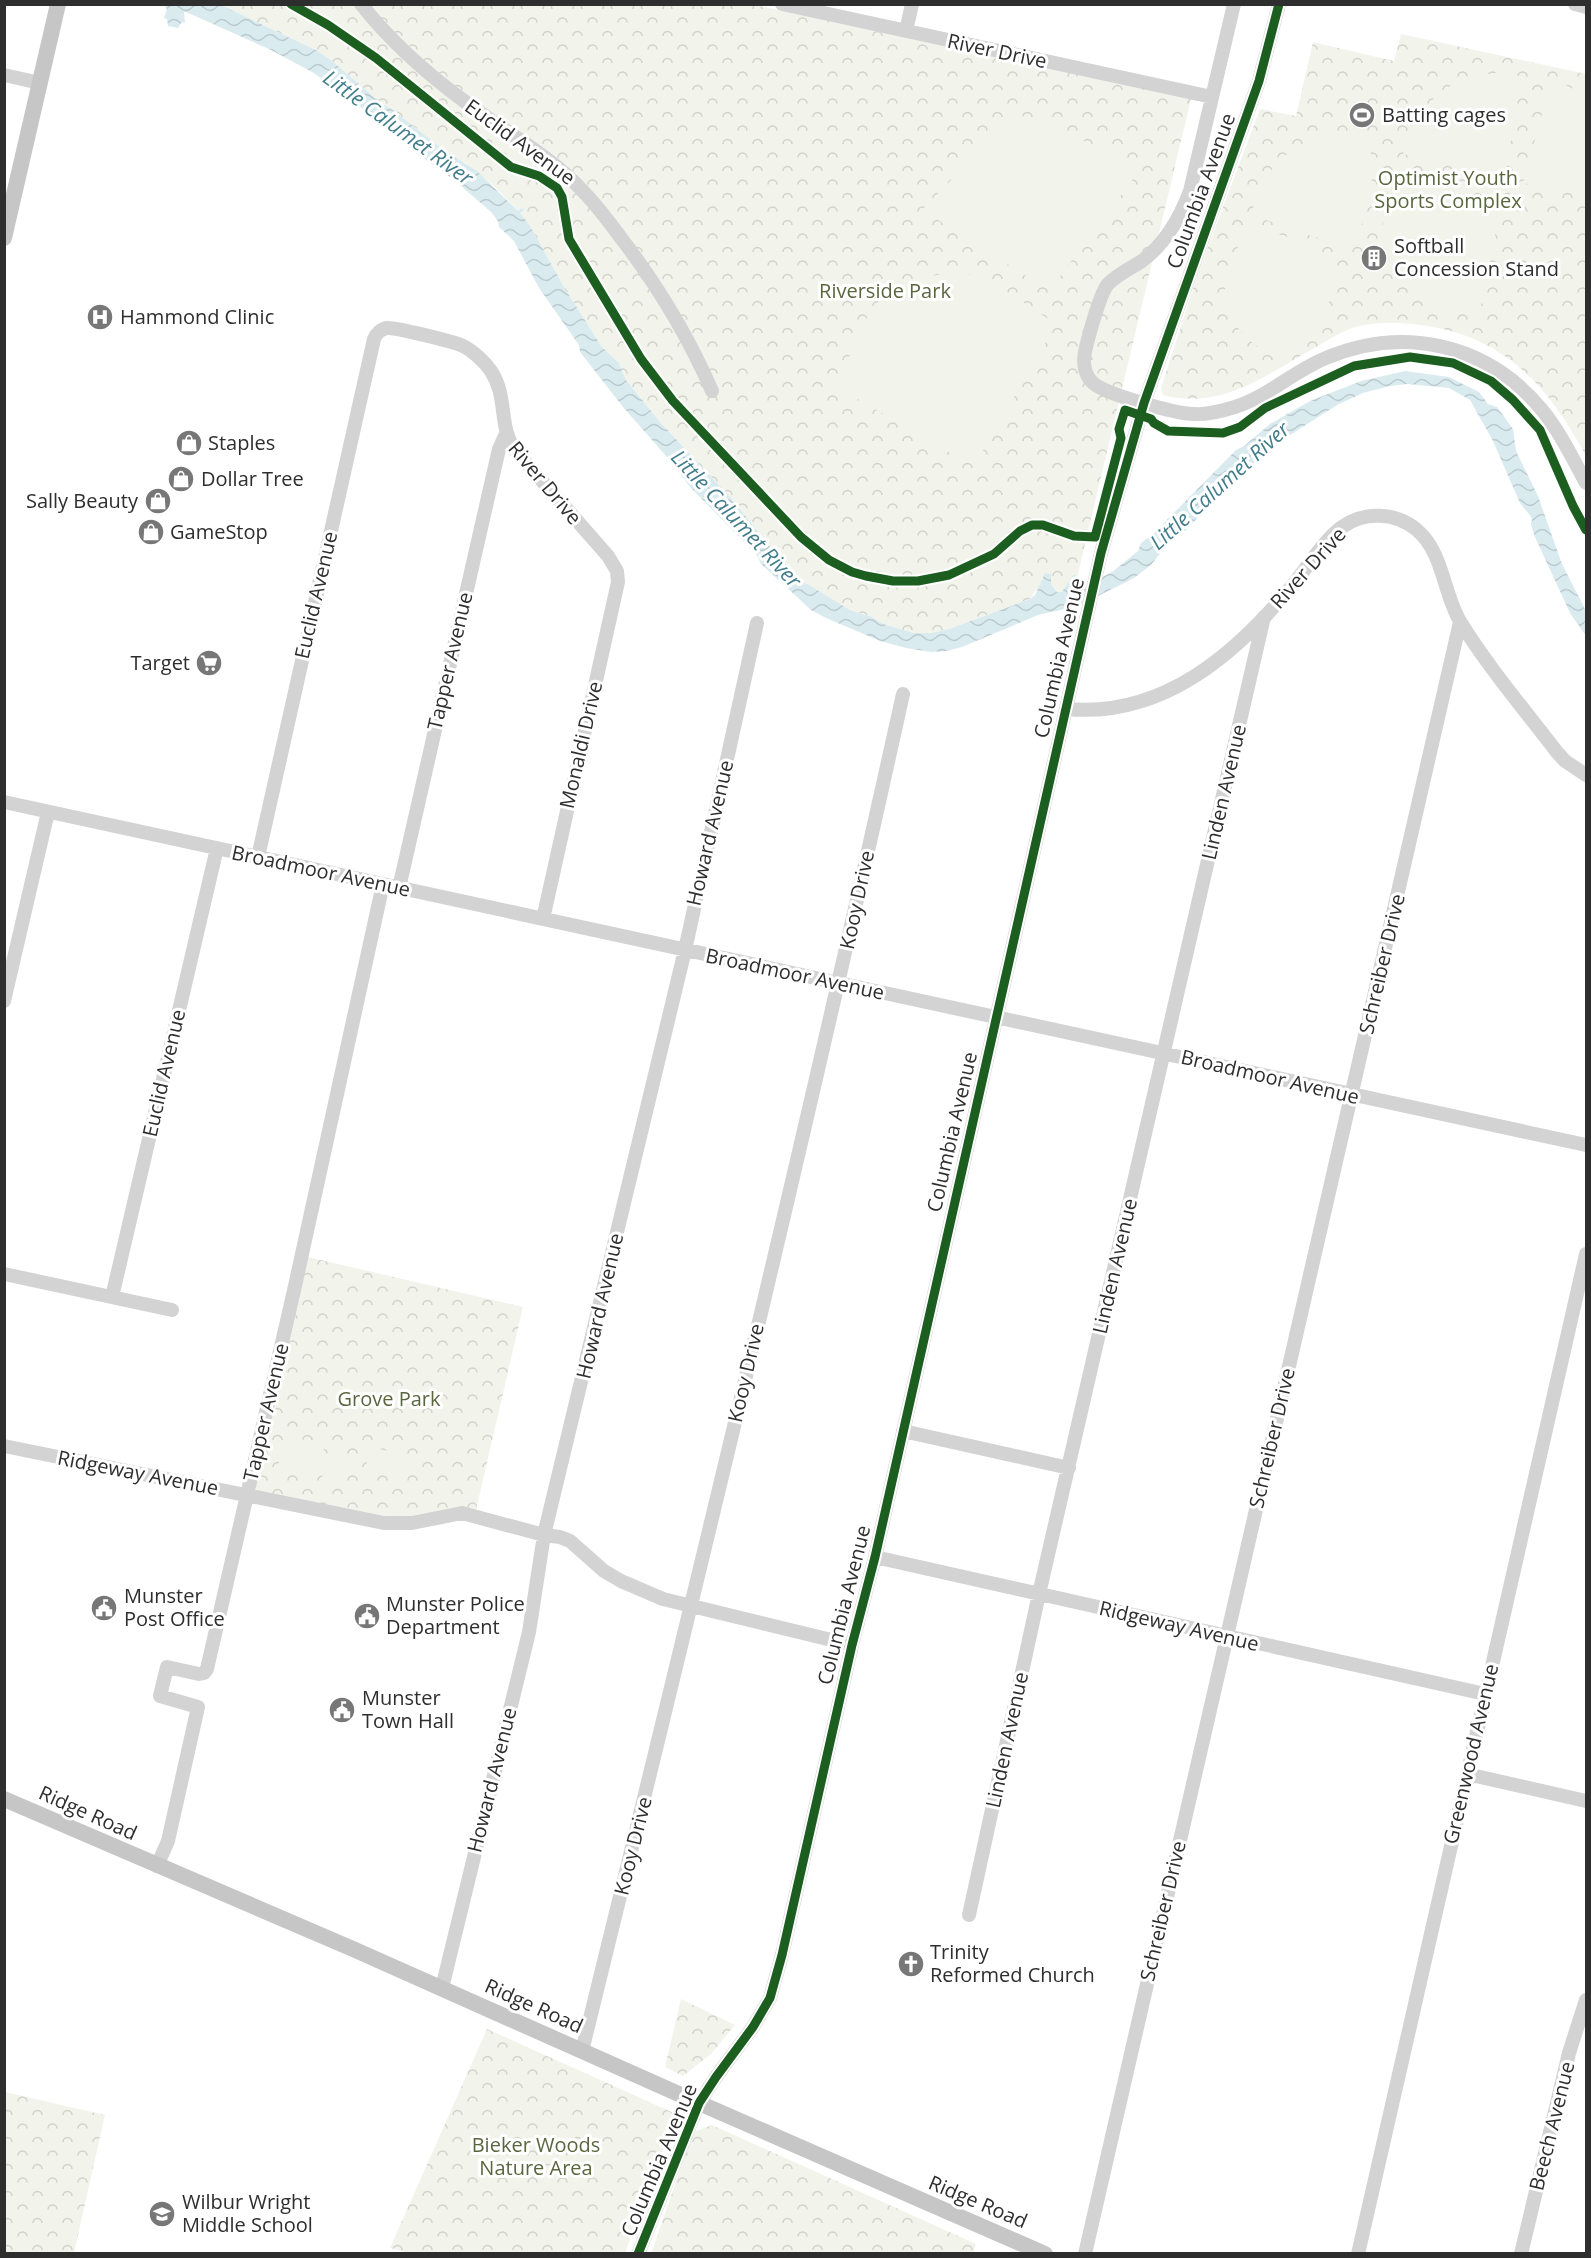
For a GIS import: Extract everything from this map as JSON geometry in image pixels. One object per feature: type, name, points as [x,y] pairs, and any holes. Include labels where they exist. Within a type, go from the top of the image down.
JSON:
[{"type":"main road","points":[[4,238],[58,7]]},
{"type":"main road","name":"Ridge Road","points":[[4,1799],[442,1988],[699,2103],[1045,2253]]},
{"type":"street","name":"Euclid Avenue","points":[[361,4],[388,35],[420,66],[465,102],[535,149],[581,188],[641,264],[675,315],[696,354],[712,391]]},
{"type":"street","name":"River Drive","points":[[782,4],[1212,97]]},
{"type":"street","points":[[906,31],[912,4]]},
{"type":"street","points":[[1234,4],[1190,191],[1180,218],[1165,238],[1144,259],[1108,285],[1102,296],[1085,353],[1084,369],[1092,382],[1110,391],[1173,411],[1195,414],[1217,412],[1244,403],[1306,368],[1340,352],[1380,344],[1439,345],[1476,357],[1515,382],[1555,427],[1587,483]]},
{"type":"street","name":"Columbia Avenue","points":[[638,2253],[699,2103],[753,2027],[770,1998],[782,1955],[852,1645],[875,1557],[1101,553],[1144,403],[1259,81],[1279,4]]},
{"type":"street","points":[[1575,4],[1587,7]]},
{"type":"street","points":[[4,75],[40,83]]},
{"type":"street","name":"River Drive","points":[[376,333],[387,328],[399,330],[463,346],[479,358],[490,370],[497,383],[502,399],[506,436],[521,458],[608,556],[617,571]]},
{"type":"street","name":"Euclid Avenue","points":[[258,857],[376,333]]},
{"type":"street","name":"Tapper Avenue","points":[[399,888],[499,449],[506,436]]},
{"type":"street","name":"River Drive","points":[[1066,708],[1087,711],[1124,706],[1168,692],[1192,679],[1215,662],[1264,617],[1339,529],[1359,519],[1382,515],[1406,522],[1426,538],[1433,549],[1460,622],[1556,751],[1587,775]]},
{"type":"street","name":"Monaldi Drive","points":[[543,919],[618,582],[617,571]]},
{"type":"street","name":"Linden Avenue","points":[[969,1915],[1039,1594],[1264,617]]},
{"type":"street","name":"Schreiber Drive","points":[[1085,2253],[1460,622]]},
{"type":"street","name":"Howard Avenue","points":[[442,1988],[529,1632],[544,1535],[684,950],[757,623]]},
{"type":"street","name":"Kooy Drive","points":[[582,2051],[692,1605],[839,983],[903,694]]},
{"type":"street","name":"Broadmoor Avenue","points":[[4,802],[1587,1145]]},
{"type":"street","points":[[4,1001],[48,812]]},
{"type":"street","name":"Euclid Avenue","points":[[112,1297],[217,848]]},
{"type":"street","name":"Tapper Avenue","points":[[157,1866],[168,1841],[198,1707],[160,1696],[167,1667],[199,1674],[204,1673],[207,1669],[295,1286],[383,884]]},
{"type":"street","name":"Greenwood Avenue","points":[[1358,2253],[1587,1254]]},
{"type":"street","points":[[4,1274],[172,1310]]},
{"type":"street","points":[[903,1431],[1069,1468]]},
{"type":"street","name":"Ridgeway Avenue","points":[[4,1446],[384,1523],[412,1523],[462,1513],[570,1541],[604,1571],[663,1599],[852,1645]]},
{"type":"street","name":"Ridgeway Avenue","points":[[875,1557],[1485,1694]]},
{"type":"street","points":[[1467,1774],[1587,1801]]},
{"type":"street","name":"Beech Avenue","points":[[1521,2253],[1569,2053],[1587,2000]]},
{"type":"green space","name":"Riverside Park","points":[[221,5],[755,5],[1191,99],[1076,582],[1076,576],[1059,593],[1043,576],[1030,599],[949,629],[931,633],[914,633],[883,624],[872,617],[850,610],[816,591],[793,573],[778,557],[732,499],[660,422],[626,380],[619,363],[602,347],[564,287],[529,224],[520,213],[522,208],[518,211],[495,187],[467,164],[381,103],[331,60],[316,50]]},
{"type":"green space","name":"Optimist Youth Sports Complex","points":[[1401,34],[1586,74],[1586,456],[1557,409],[1523,370],[1481,342],[1427,326],[1400,323],[1364,325],[1336,335],[1263,378],[1225,394],[1185,399],[1163,395],[1161,388],[1197,276],[1260,109],[1296,116],[1313,42],[1394,61]]},
{"type":"green space","points":[[1495,73],[1521,76],[1505,178],[1403,154],[1417,121],[1435,97],[1460,81]]},
{"type":"green space","points":[[1551,81],[1564,84],[1586,96],[1586,195],[1523,183]]},
{"type":"green space","name":"Batting cages","points":[[1347,104],[1381,111],[1378,126],[1343,118]]},
{"type":"green space","points":[[1028,116],[1142,167],[1055,283],[1042,286],[922,210],[1012,117]]},
{"type":"green space","points":[[1337,134],[1370,136],[1371,184],[1363,221],[1354,240],[1346,242],[1319,238],[1251,214],[1264,182],[1281,159],[1304,144]]},
{"type":"green space","points":[[1390,184],[1501,205],[1479,316],[1442,307],[1425,300],[1398,279],[1389,264],[1384,246],[1383,220]]},
{"type":"green space","points":[[1259,229],[1292,238],[1344,271],[1316,329],[1286,359],[1252,342],[1233,321],[1227,308],[1226,282],[1234,256],[1247,230]]},
{"type":"green space","points":[[959,270],[1001,288],[1056,324],[980,456],[964,461],[837,387],[862,325],[890,285]]},
{"type":"green space","name":"Grove Park","points":[[308,1257],[523,1307],[476,1510],[450,1508],[409,1522],[261,1493],[256,1489]]},
{"type":"green space","points":[[285,1435],[303,1439],[294,1475],[277,1471]]},
{"type":"green space","points":[[308,1440],[325,1444],[316,1481],[299,1477]]},
{"type":"green space","points":[[330,1445],[347,1449],[338,1485],[321,1481]]},
{"type":"green space","points":[[370,1447],[412,1456],[407,1480],[365,1471]]},
{"type":"green space","points":[[681,1999],[735,2025],[711,2054],[683,2076],[665,2067]]},
{"type":"green space","name":"Bieker Woods Nature Area","points":[[487,2029],[676,2114],[625,2253],[412,2254],[390,2248]]},
{"type":"green space","points":[[5,2092],[105,2115],[74,2253],[5,2253]]},
{"type":"green space","points":[[712,2125],[976,2244],[973,2254],[651,2254],[693,2132]]},
{"type":"water","name":"Little Calumet River","points":[[164,5],[221,5],[316,50],[381,103],[440,147],[477,171],[518,211],[522,208],[524,210],[520,213],[529,224],[564,287],[602,347],[619,363],[626,380],[660,422],[732,499],[778,557],[804,582],[850,610],[872,617],[883,624],[914,633],[931,633],[949,629],[1030,599],[1035,595],[1045,573],[1051,574],[1051,584],[1057,592],[1062,592],[1073,575],[1076,575],[1074,587],[1083,586],[1112,572],[1138,551],[1141,543],[1153,534],[1236,450],[1270,424],[1310,401],[1361,381],[1405,371],[1449,377],[1479,392],[1488,404],[1497,407],[1513,429],[1516,451],[1538,496],[1562,564],[1586,611],[1586,636],[1570,613],[1535,537],[1531,525],[1532,518],[1520,503],[1493,441],[1470,400],[1449,388],[1408,384],[1363,393],[1337,405],[1287,437],[1239,475],[1187,529],[1166,546],[1151,565],[1134,578],[1078,606],[1038,615],[962,647],[931,652],[880,641],[826,618],[811,610],[761,564],[756,554],[691,488],[673,461],[623,407],[580,352],[579,345],[539,288],[514,241],[499,227],[498,221],[491,212],[454,180],[390,134],[349,96],[312,72],[271,50],[186,12],[184,12],[185,23],[182,22],[178,28],[168,26],[167,19],[164,18],[167,9]]},
{"type":"cycle path","points":[[291,4],[328,25],[376,58],[511,167],[539,176],[557,188],[562,197],[569,239],[641,359],[673,401],[801,537],[829,560],[852,572],[893,581],[918,581],[949,575],[994,554],[1020,531],[1032,525],[1043,525],[1074,536],[1095,537],[1121,438],[1119,429],[1125,410],[1151,419],[1168,431],[1223,433],[1240,427],[1265,408],[1354,366],[1410,357],[1453,363],[1491,381],[1513,400],[1540,430],[1586,530]]},
{"type":"cycle path","points":[[638,2254],[699,2103],[753,2027],[770,1998],[782,1955],[852,1645],[875,1557],[1101,553],[1144,403],[1259,81],[1279,4]]},
{"type":"place","name":"Batting cages","points":[[1362,115]]},
{"type":"place","name":"Softball Concession Stand","points":[[1374,258]]},
{"type":"place","name":"Hammond Clinic","points":[[100,317]]},
{"type":"place","name":"Staples","points":[[189,443]]},
{"type":"place","name":"Dollar Tree","points":[[181,479]]},
{"type":"place","name":"Sally Beauty","points":[[158,501]]},
{"type":"place","name":"GameStop","points":[[151,532]]},
{"type":"place","name":"Target","points":[[209,663]]},
{"type":"place","name":"Munster Post Office","points":[[104,1608]]},
{"type":"place","name":"Munster Police Department","points":[[367,1616]]},
{"type":"place","name":"Munster Town Hall","points":[[342,1710]]},
{"type":"place","name":"Trinity Reformed Church","points":[[911,1964]]},
{"type":"place","name":"Wilbur Wright Middle School","points":[[162,2214]]}]
